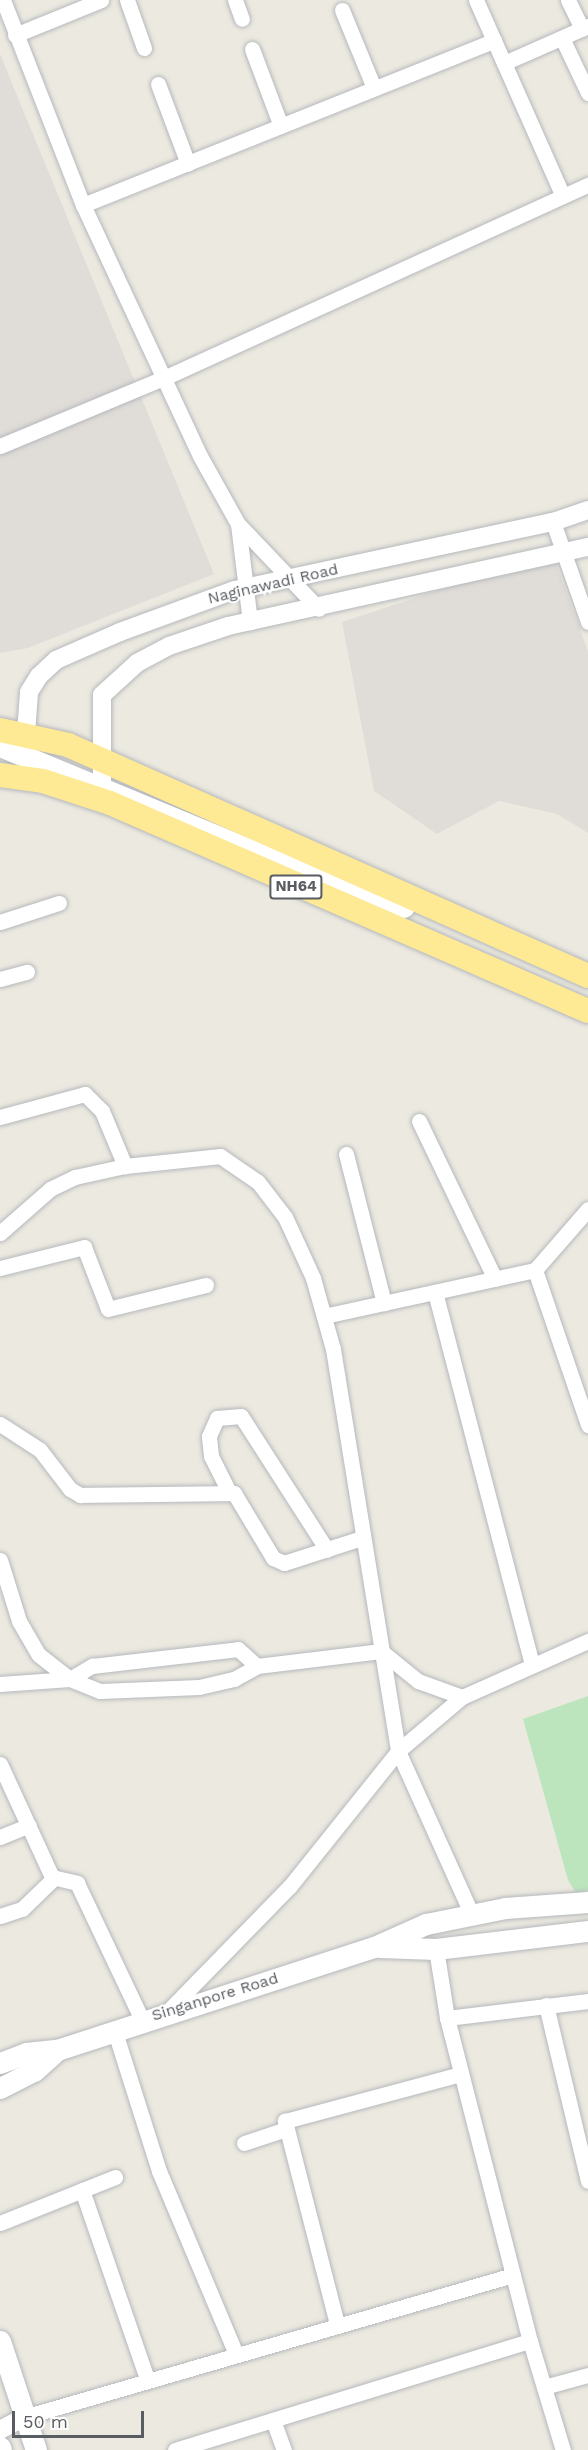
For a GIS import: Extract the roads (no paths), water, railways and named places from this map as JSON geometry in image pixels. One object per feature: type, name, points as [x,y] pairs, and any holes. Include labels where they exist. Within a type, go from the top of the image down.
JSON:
[{"type":"highway","name":"NH64","points":[[0,730],[15,755],[588,1011]]},
{"type":"highway","name":"NH64","points":[[15,755],[101,759],[588,976]]},
{"type":"highway","name":"NH64","points":[[0,776],[15,755]]},
{"type":"main road","points":[[102,792],[364,897],[380,896],[588,988]]},
{"type":"main road","points":[[364,897],[374,911],[588,1000]]},
{"type":"main road","name":"Singanpore Road","points":[[0,2063],[26,2053],[57,2050],[114,2029],[374,1947],[426,1924],[471,1915],[588,1902]]},
{"type":"main road","name":"Singanpore Road","points":[[374,1947],[436,1949],[588,1931]]},
{"type":"main road","name":"Singanpore Road","points":[[0,2088],[34,2071],[57,2050]]},
{"type":"main road","points":[[0,2342],[36,2450]]},
{"type":"street","points":[[3,0],[83,205],[166,377],[200,456],[238,524],[320,609]]},
{"type":"street","points":[[15,35],[101,0]]},
{"type":"street","points":[[127,0],[144,48]]},
{"type":"street","points":[[235,0],[242,19]]},
{"type":"street","points":[[476,0],[563,196]]},
{"type":"street","points":[[504,63],[585,28],[568,0]]},
{"type":"street","points":[[342,10],[374,88]]},
{"type":"street","points":[[562,38],[588,93]]},
{"type":"street","points":[[83,205],[494,41]]},
{"type":"street","points":[[252,49],[281,126]]},
{"type":"street","points":[[158,84],[188,164]]},
{"type":"street","points":[[0,446],[166,377],[588,185]]},
{"type":"street","name":"Naginawadi Road","points":[[15,755],[29,692],[57,660],[195,602],[245,588],[553,522],[588,510]]},
{"type":"street","points":[[553,522],[588,622]]},
{"type":"street","points":[[238,524],[250,622]]},
{"type":"street","name":"Naginawadi Road","points":[[102,792],[99,716],[110,684],[169,646],[250,622],[320,609],[564,555],[588,547]]},
{"type":"street","points":[[0,922],[59,903]]},
{"type":"street","points":[[0,979],[27,972]]},
{"type":"street","points":[[0,1118],[85,1094],[102,1111],[125,1166]]},
{"type":"street","points":[[419,1121],[495,1279]]},
{"type":"street","points":[[345,1154],[384,1303]]},
{"type":"street","points":[[0,1233],[50,1189],[75,1177],[125,1166],[220,1156],[240,1167],[285,1217],[324,1316],[398,1751],[471,1915]]},
{"type":"street","points":[[324,1316],[535,1270],[588,1209]]},
{"type":"street","points":[[0,1268],[84,1247],[108,1310],[206,1285]]},
{"type":"street","points":[[535,1270],[588,1425]]},
{"type":"street","points":[[435,1292],[532,1664]]},
{"type":"street","points":[[327,1550],[241,1416],[217,1418],[209,1436],[211,1456],[230,1492],[240,1498],[278,1561],[291,1563],[362,1538]]},
{"type":"street","points":[[0,1424],[40,1450],[70,1489],[80,1495],[230,1492]]},
{"type":"street","points":[[0,1560],[19,1621],[39,1655],[70,1679],[117,1694],[219,1684],[257,1666],[381,1651],[418,1681],[462,1697]]},
{"type":"street","points":[[167,2012],[290,1886],[398,1751],[462,1697],[588,1641]]},
{"type":"street","points":[[0,1684],[70,1679],[92,1666],[238,1649],[257,1666]]},
{"type":"street","points":[[0,1764],[54,1878]]},
{"type":"street","points":[[0,1837],[28,1826]]},
{"type":"street","points":[[0,1916],[22,1909],[54,1878]]},
{"type":"street","points":[[54,1878],[77,1883],[142,2020]]},
{"type":"street","points":[[436,1949],[447,2018],[461,2074],[530,2341],[563,2450]]},
{"type":"street","points":[[447,2018],[588,2001]]},
{"type":"street","points":[[546,2005],[588,2181]]},
{"type":"street","points":[[114,2029],[159,2171],[235,2352]]},
{"type":"street","points":[[337,2324],[286,2129],[286,2120],[461,2074]]},
{"type":"street","points":[[244,2143],[286,2129]]},
{"type":"street","points":[[0,2223],[115,2177]]},
{"type":"street","points":[[82,2190],[147,2379]]},
{"type":"street","points":[[0,2430],[24,2417],[235,2352],[513,2275]]},
{"type":"street","points":[[175,2450],[195,2447],[273,2420],[530,2341]]},
{"type":"street","points":[[544,2387],[588,2375]]},
{"type":"street","points":[[273,2420],[284,2450]]}]
